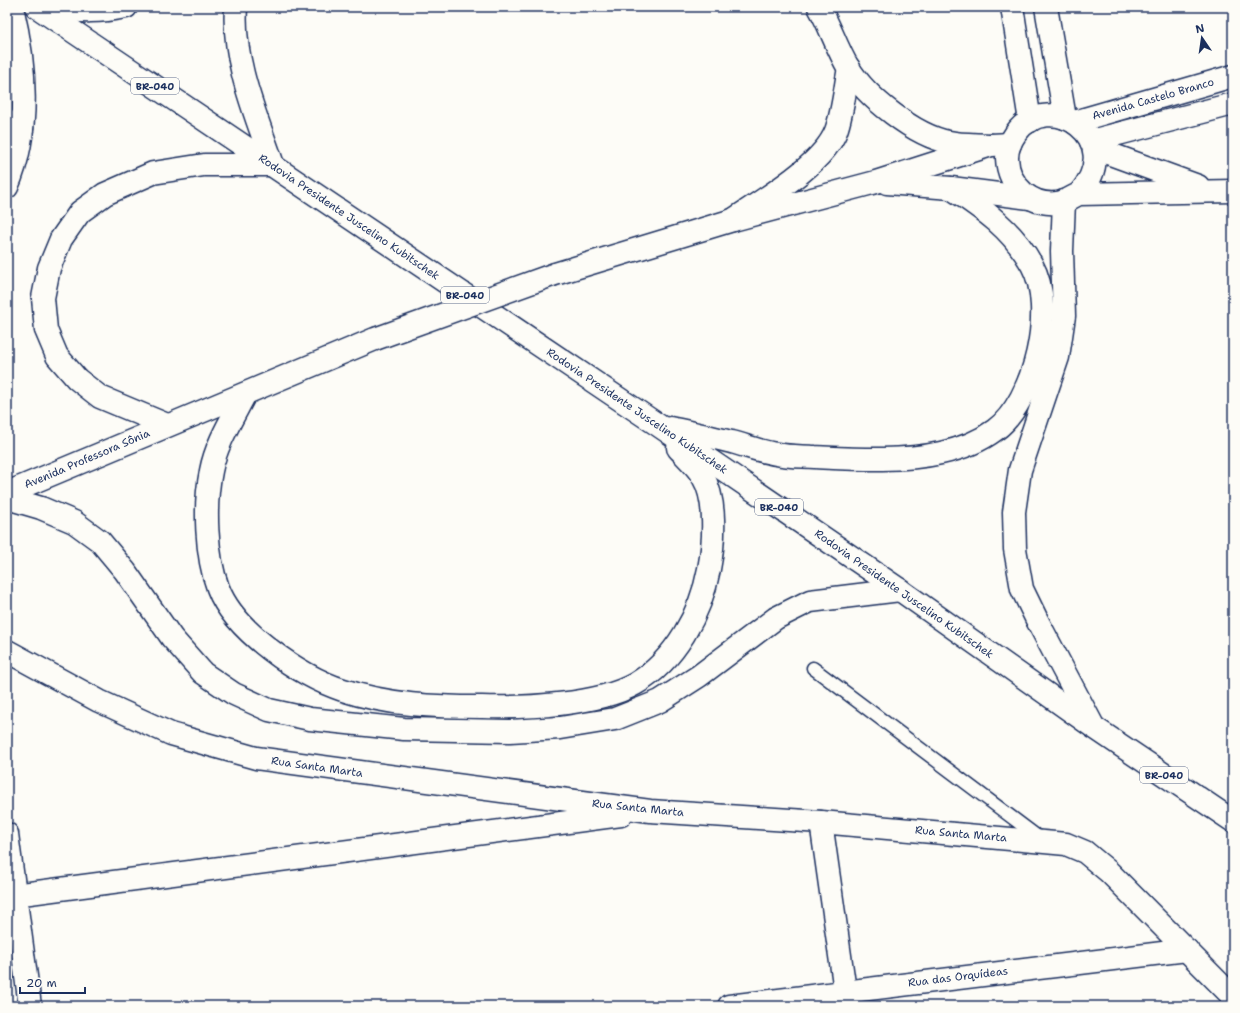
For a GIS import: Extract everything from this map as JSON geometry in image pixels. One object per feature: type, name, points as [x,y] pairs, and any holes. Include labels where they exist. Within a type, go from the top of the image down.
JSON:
[{"type":"main road","points":[[7,187],[13,174],[15,125],[24,88],[17,26],[12,7]]},
{"type":"main road","name":"Rodovia Presidente Juscelino Kubitschek","points":[[37,7],[658,425],[900,590],[1095,728],[1233,821]]},
{"type":"main road","points":[[55,7],[82,12],[103,11],[126,7]]},
{"type":"main road","points":[[167,425],[100,397],[77,379],[57,356],[46,330],[43,298],[49,268],[61,239],[80,212],[105,194],[153,173],[197,166],[273,166],[249,94],[239,53],[236,7]]},
{"type":"main road","points":[[819,7],[848,68],[872,96],[893,116],[922,131],[948,142],[1001,144],[1030,121],[1042,117],[1054,116],[1070,120],[1084,130],[1093,145],[1096,161],[1093,173],[1088,184],[1071,198],[1062,251],[1064,316],[1058,356],[1020,470],[1014,512],[1015,549],[1022,589],[1095,728]]},
{"type":"main road","points":[[1012,7],[1030,121]]},
{"type":"main road","points":[[1046,7],[1070,120]]},
{"type":"main road","points":[[733,220],[791,180],[818,157],[835,132],[848,68]]},
{"type":"main road","name":"Avenida Castelo Branco","points":[[1070,120],[1233,76]]},
{"type":"main road","points":[[1093,145],[1233,104]]},
{"type":"main road","points":[[1001,144],[1007,156],[1008,169],[1012,180],[1020,190],[1030,198]]},
{"type":"main road","name":"Avenida Professora Sônia","points":[[7,493],[375,338],[555,274],[733,220],[876,182],[1001,144]]},
{"type":"main road","points":[[1093,145],[1209,190]]},
{"type":"main road","points":[[876,182],[951,188],[1030,198],[1041,202],[1052,203],[1071,198],[1209,190],[1233,191]]},
{"type":"main road","points":[[658,425],[778,455],[847,458],[898,458],[940,453],[972,444],[996,429],[1019,404],[1032,371],[1043,314],[1040,292],[1033,266],[1018,242],[1002,224],[951,188]]},
{"type":"main road","points":[[245,394],[222,437],[211,470],[207,509],[209,548],[218,588],[236,618],[260,641],[296,668],[342,690],[396,703],[436,707],[498,707],[565,702],[600,697],[634,685],[658,668],[677,645],[694,614],[706,586],[713,548],[713,508],[704,477],[658,425]]},
{"type":"main road","points":[[7,498],[41,508],[74,522],[100,541],[125,571],[172,638],[203,673],[234,694],[269,710],[310,719],[404,729],[510,731],[560,728],[615,719],[660,701],[699,676],[776,618],[810,601],[900,590]]},
{"type":"main road","name":"Rua Santa Marta","points":[[7,651],[99,701],[171,734],[256,758],[650,811],[822,822],[1043,840],[1066,844],[1085,852],[1109,872],[1233,996]]},
{"type":"main road","points":[[11,896],[650,811]]},
{"type":"main road","points":[[822,822],[847,999]]},
{"type":"main road","points":[[7,834],[11,896],[30,1006]]},
{"type":"main road","name":"Rua das Orquídeas","points":[[729,1006],[847,999],[1187,950]]},
{"type":"lane","points":[[813,668],[1043,840]]}]
